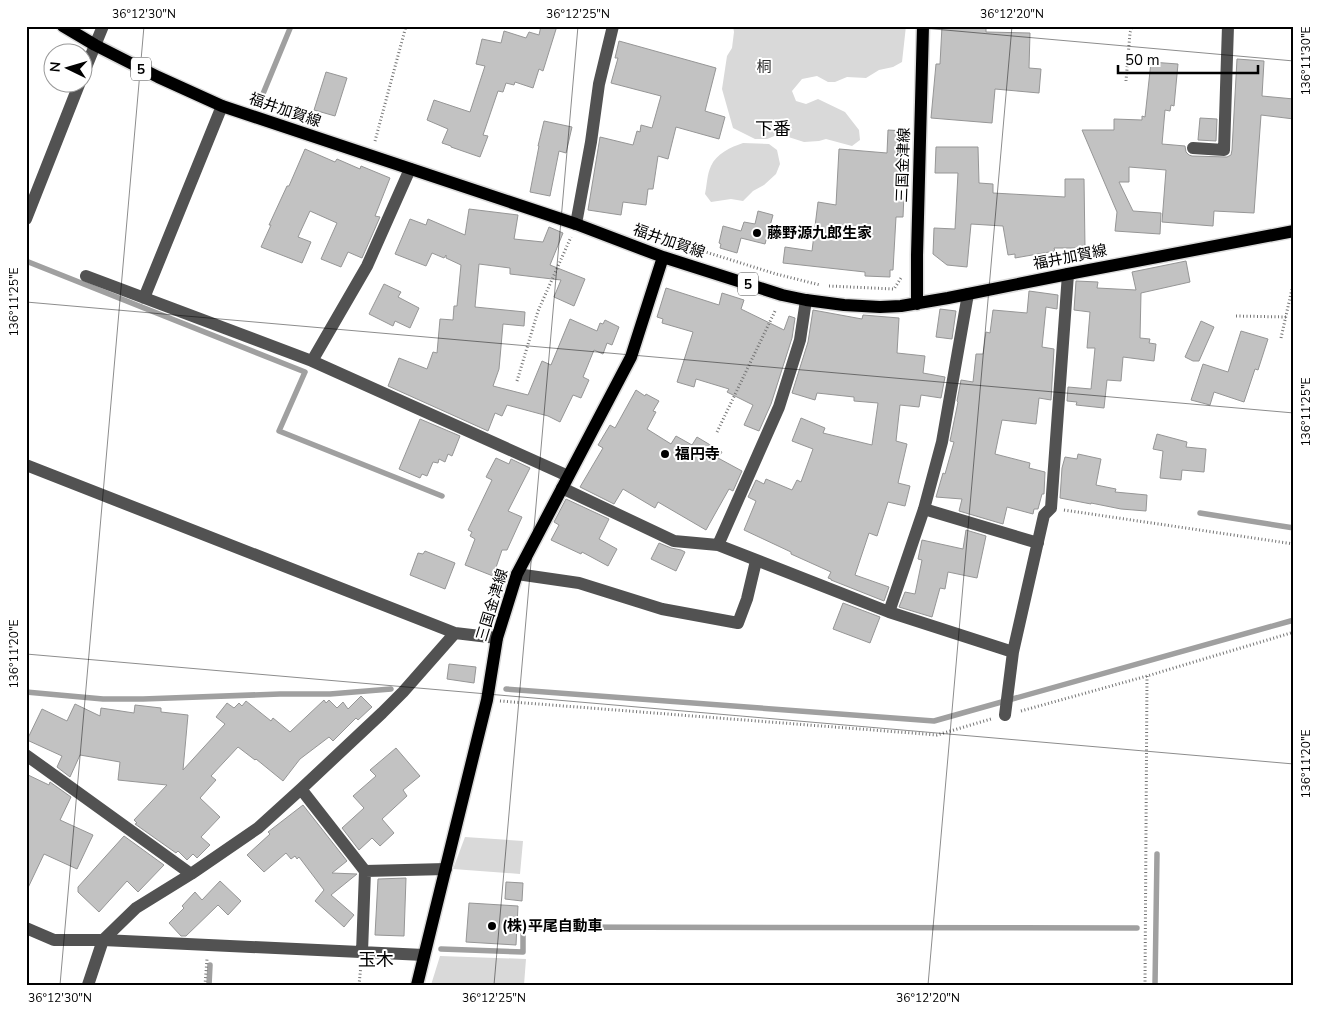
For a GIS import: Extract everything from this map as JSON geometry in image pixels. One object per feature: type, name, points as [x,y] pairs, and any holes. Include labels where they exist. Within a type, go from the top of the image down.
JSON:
[{"type":"main road","name":"福井加賀線","points":[[63,26],[95,45],[158,77],[222,106],[576,224],[663,258],[782,295],[806,300],[844,305],[896,307],[1294,231]]},
{"type":"main road","name":"三国金津線","points":[[916,304],[923,26]]},
{"type":"main road","name":"三国金津線","points":[[417,985],[487,700],[497,638],[518,574],[631,357],[663,258]]},
{"type":"street","points":[[92,52],[103,26]]},
{"type":"street","points":[[576,224],[592,142],[599,84],[613,26]]},
{"type":"street","points":[[1193,148],[1224,150],[1228,26]]},
{"type":"street","points":[[26,219],[76,92]]},
{"type":"street","points":[[144,298],[222,106]]},
{"type":"street","points":[[312,360],[366,266],[410,169]]},
{"type":"street","points":[[1005,715],[1013,652],[1044,515],[1051,508],[1068,274]]},
{"type":"street","points":[[86,276],[312,360],[568,476]]},
{"type":"street","points":[[889,612],[924,509],[942,442],[968,294]]},
{"type":"street","points":[[718,545],[779,408],[800,340],[806,300]]},
{"type":"street","points":[[26,465],[455,632],[497,638]]},
{"type":"street","points":[[562,488],[674,541],[718,545],[889,612],[1013,652]]},
{"type":"street","points":[[924,509],[1038,543]]},
{"type":"street","points":[[518,574],[579,582],[662,609],[738,623],[747,599],[756,561]]},
{"type":"street","points":[[88,985],[103,940],[136,908],[191,874],[258,828],[398,697],[455,632]]},
{"type":"street","points":[[26,755],[191,874]]},
{"type":"street","points":[[301,789],[365,871],[362,952]]},
{"type":"street","points":[[365,871],[446,869]]},
{"type":"street","points":[[26,928],[54,940],[103,940],[424,955]]},
{"type":"path","points":[[371,156],[406,26]]},
{"type":"path","points":[[1126,81],[1132,26]]},
{"type":"path","points":[[517,381],[538,311],[571,236]]},
{"type":"path","points":[[672,242],[776,274],[823,285],[894,289],[902,276]]},
{"type":"path","points":[[1281,338],[1294,280]]},
{"type":"path","points":[[717,432],[782,295]]},
{"type":"path","points":[[1236,316],[1286,317]]},
{"type":"path","points":[[1051,508],[1294,544]]},
{"type":"path","points":[[487,700],[937,735],[1147,676],[1294,632]]},
{"type":"path","points":[[1145,985],[1147,676]]},
{"type":"path","points":[[205,985],[208,946]]},
{"type":"green space","name":"桐","points":[[733,26],[906,26],[902,62],[893,67],[879,70],[866,78],[847,77],[835,82],[828,82],[817,76],[802,79],[792,91],[796,101],[806,104],[818,99],[845,112],[859,130],[860,140],[852,146],[826,139],[804,142],[779,134],[767,139],[755,139],[733,128],[722,89],[727,56],[732,48]]},
{"type":"green space","points":[[743,143],[769,144],[777,150],[780,164],[776,174],[743,201],[731,199],[711,202],[705,194],[713,162],[729,149]]},
{"type":"green space","points":[[465,837],[523,841],[520,874],[453,869]]},
{"type":"green space","points":[[440,956],[526,959],[524,985],[431,985]]},
{"type":"building","points":[[541,26],[557,26],[543,71],[539,69],[533,88],[515,82],[514,85],[506,83],[503,92],[498,91],[483,135],[488,136],[480,157],[442,143],[448,129],[427,120],[434,100],[470,112],[485,66],[476,64],[482,39],[501,43],[504,31],[526,38],[529,32],[539,35]]},
{"type":"building","points":[[942,26],[986,26],[986,32],[1030,33],[1029,68],[1041,69],[1039,93],[995,89],[992,123],[931,118],[936,64],[940,64]]},
{"type":"building","points":[[619,41],[716,68],[705,111],[725,117],[719,139],[676,127],[668,159],[658,156],[653,189],[648,189],[646,205],[623,202],[621,215],[588,210],[600,137],[633,145],[637,131],[640,132],[641,125],[652,128],[661,96],[611,83],[618,58],[615,58]]},
{"type":"building","points":[[1237,59],[1264,61],[1262,96],[1294,99],[1294,119],[1261,115],[1254,213],[1214,211],[1213,226],[1162,222],[1166,170],[1129,167],[1129,182],[1119,182],[1133,211],[1161,213],[1160,234],[1115,231],[1117,212],[1082,130],[1114,130],[1114,119],[1142,120],[1142,116],[1145,117],[1151,62],[1178,64],[1174,106],[1171,105],[1170,111],[1165,110],[1162,144],[1185,146],[1186,152],[1192,156],[1227,157],[1231,155],[1232,150]]},
{"type":"building","points":[[326,72],[347,78],[335,116],[314,110]]},
{"type":"building","points":[[1200,118],[1217,119],[1216,141],[1198,140]]},
{"type":"building","points":[[544,121],[572,127],[566,153],[559,151],[550,196],[530,192]]},
{"type":"building","points":[[888,130],[905,131],[905,148],[902,147],[898,194],[904,195],[903,217],[896,217],[893,270],[890,270],[890,277],[865,276],[865,272],[783,263],[785,247],[812,251],[818,202],[836,205],[839,149],[887,153]]},
{"type":"building","points":[[936,147],[978,147],[979,183],[993,184],[993,193],[1065,197],[1065,179],[1084,179],[1085,248],[1054,248],[1055,251],[1015,258],[1015,254],[1008,255],[1003,226],[971,224],[967,267],[947,265],[933,254],[934,228],[955,229],[958,173],[935,173]]},
{"type":"building","points":[[305,149],[335,162],[337,159],[360,169],[361,166],[390,178],[375,216],[380,217],[362,258],[348,252],[341,267],[321,259],[337,223],[310,211],[298,237],[311,242],[302,263],[261,247],[271,225],[269,225]]},
{"type":"building","points":[[469,209],[518,215],[514,239],[543,242],[549,227],[563,233],[550,265],[585,279],[574,306],[554,297],[561,280],[510,274],[510,268],[479,264],[475,307],[525,312],[524,326],[503,324],[499,369],[493,386],[528,395],[542,361],[551,365],[570,319],[597,331],[600,323],[603,324],[605,320],[619,327],[612,345],[607,343],[603,354],[594,350],[583,377],[589,380],[581,398],[573,395],[560,422],[548,416],[507,405],[502,416],[495,413],[488,431],[388,386],[399,358],[427,369],[433,352],[437,353],[440,319],[453,320],[454,306],[457,306],[461,265],[446,258],[446,255],[444,258],[432,253],[426,266],[395,254],[410,219],[426,225],[428,219],[465,235]]},
{"type":"building","points":[[758,211],[773,215],[765,244],[741,238],[737,253],[720,248],[721,244],[719,243],[723,226],[741,231],[744,222],[755,224]]},
{"type":"building","points":[[1186,261],[1190,282],[1141,293],[1140,338],[1150,339],[1149,343],[1156,344],[1154,361],[1123,357],[1121,381],[1107,380],[1104,408],[1076,405],[1077,402],[1067,401],[1068,387],[1091,389],[1095,348],[1087,348],[1090,312],[1074,310],[1076,281],[1098,282],[1097,288],[1136,290],[1132,272]]},
{"type":"building","points":[[384,284],[401,292],[398,297],[419,308],[410,328],[395,321],[393,326],[369,314]]},
{"type":"building","points":[[666,288],[719,305],[722,293],[744,300],[741,309],[784,330],[789,316],[795,318],[792,338],[771,404],[759,431],[744,425],[753,405],[727,392],[729,389],[696,379],[694,387],[677,382],[693,332],[662,323],[663,319],[657,317]]},
{"type":"building","points":[[1029,291],[1058,295],[1057,309],[1046,307],[1042,347],[1054,349],[1051,400],[1039,398],[1036,424],[1002,420],[995,454],[1030,463],[1029,468],[1045,472],[1044,494],[1042,494],[1038,509],[1034,509],[1033,514],[1007,507],[1003,524],[959,511],[962,499],[936,497],[954,442],[950,441],[961,380],[973,382],[976,354],[983,354],[986,332],[990,333],[993,310],[1027,313]]},
{"type":"building","points":[[940,309],[956,311],[952,339],[936,337]]},
{"type":"building","points":[[813,310],[862,319],[863,315],[899,318],[897,353],[925,356],[923,373],[945,377],[941,398],[921,395],[919,407],[900,405],[896,441],[907,444],[898,483],[910,486],[905,506],[888,502],[877,536],[869,533],[855,575],[889,587],[884,601],[831,580],[828,578],[831,572],[744,530],[756,501],[748,497],[756,480],[764,484],[766,479],[792,490],[797,480],[801,482],[813,449],[792,441],[801,418],[825,428],[823,433],[872,445],[878,403],[854,401],[854,397],[817,393],[815,400],[792,393],[808,342]]},
{"type":"building","points":[[1201,321],[1214,327],[1199,361],[1193,361],[1185,357]]},
{"type":"building","points":[[1241,331],[1268,339],[1258,370],[1255,369],[1244,402],[1214,392],[1210,405],[1191,400],[1203,364],[1228,372]]},
{"type":"building","points":[[636,390],[645,396],[646,394],[659,401],[653,411],[656,412],[647,429],[671,444],[676,436],[692,445],[697,437],[722,452],[718,458],[742,471],[733,491],[729,489],[706,530],[658,502],[655,508],[623,489],[614,504],[580,487],[603,448],[598,445],[610,425],[615,428]]},
{"type":"building","points":[[420,419],[460,436],[452,456],[448,454],[445,462],[439,459],[438,463],[433,462],[427,476],[422,474],[420,478],[399,469]]},
{"type":"building","points":[[1157,434],[1187,442],[1186,447],[1206,449],[1204,472],[1182,470],[1181,480],[1160,478],[1163,451],[1153,449]]},
{"type":"building","points":[[1078,454],[1101,459],[1096,485],[1116,489],[1115,492],[1147,495],[1146,511],[1121,509],[1060,498],[1062,468],[1065,457],[1077,459]]},
{"type":"building","points":[[496,458],[509,464],[511,459],[530,468],[508,511],[522,517],[507,550],[502,550],[493,576],[465,565],[475,539],[470,536],[472,532],[468,530],[492,480],[486,477]]},
{"type":"building","points":[[566,499],[609,519],[599,539],[617,549],[608,566],[582,552],[581,554],[551,540],[559,525],[554,522]]},
{"type":"building","points":[[966,530],[986,536],[977,578],[948,572],[945,589],[940,588],[932,617],[899,607],[905,592],[915,594],[922,560],[918,559],[922,540],[963,549]]},
{"type":"building","points":[[659,543],[685,552],[676,571],[651,559]]},
{"type":"building","points":[[425,551],[455,563],[445,589],[410,575],[418,553],[423,554]]},
{"type":"building","points":[[843,603],[880,617],[870,643],[833,629]]},
{"type":"building","points":[[449,664],[476,667],[474,683],[447,679]]},
{"type":"building","points":[[361,696],[372,707],[358,720],[356,718],[333,741],[329,737],[300,759],[283,781],[238,747],[211,776],[216,780],[200,798],[220,817],[201,837],[210,845],[197,858],[193,854],[187,860],[178,851],[176,853],[135,824],[137,823],[134,820],[167,785],[118,780],[120,762],[80,755],[70,777],[57,767],[62,756],[27,740],[42,709],[67,721],[75,704],[100,716],[101,708],[134,713],[135,705],[161,708],[161,712],[188,715],[183,770],[225,724],[216,717],[227,703],[234,708],[239,703],[242,706],[246,701],[271,721],[273,718],[290,732],[324,700],[326,703],[329,700],[337,708],[343,702],[348,709]]},
{"type":"building","points":[[396,748],[420,776],[403,790],[407,796],[382,819],[394,833],[380,846],[372,838],[359,850],[342,828],[364,808],[353,796],[376,776],[370,770]]},
{"type":"building","points":[[26,774],[49,785],[50,782],[71,797],[60,820],[93,835],[77,869],[44,854],[26,892]]},
{"type":"building","points":[[303,805],[347,861],[332,873],[357,874],[331,895],[354,915],[344,927],[315,901],[324,890],[299,857],[297,859],[295,856],[291,859],[286,853],[264,872],[247,855],[270,834],[268,832]]},
{"type":"building","points":[[124,836],[164,865],[138,892],[127,881],[99,912],[78,892],[78,887]]},
{"type":"building","points":[[406,878],[404,936],[375,935],[378,879]]},
{"type":"building","points":[[220,881],[241,901],[228,915],[218,905],[186,936],[181,936],[169,923],[184,908],[182,906],[195,892],[202,900]]},
{"type":"building","points":[[506,882],[523,883],[522,901],[505,899]]},
{"type":"building","name":"(株)平尾自動車","points":[[469,903],[518,906],[516,945],[466,942]]},
{"type":"waterway","points":[[260,101],[291,26]]},
{"type":"waterway","points":[[26,261],[305,372],[279,431],[442,496]]},
{"type":"waterway","points":[[1200,513],[1294,528]]},
{"type":"waterway","points":[[506,689],[934,721],[1294,620]]},
{"type":"waterway","points":[[26,692],[103,699],[143,699],[330,694],[391,689]]},
{"type":"waterway","points":[[1155,985],[1157,854]]},
{"type":"waterway","points":[[441,949],[523,952],[523,927],[1137,928]]},
{"type":"waterway","points":[[209,985],[210,965]]},
{"type":"place","name":"藤野源九郎生家","points":[[757,233]]},
{"type":"place","name":"福円寺","points":[[665,454]]},
{"type":"place","name":"(株)平尾自動車","points":[[492,926]]},
{"type":"district","name":"下番","points":[[773,129]]},
{"type":"district","name":"玉木","points":[[376,960]]}]
